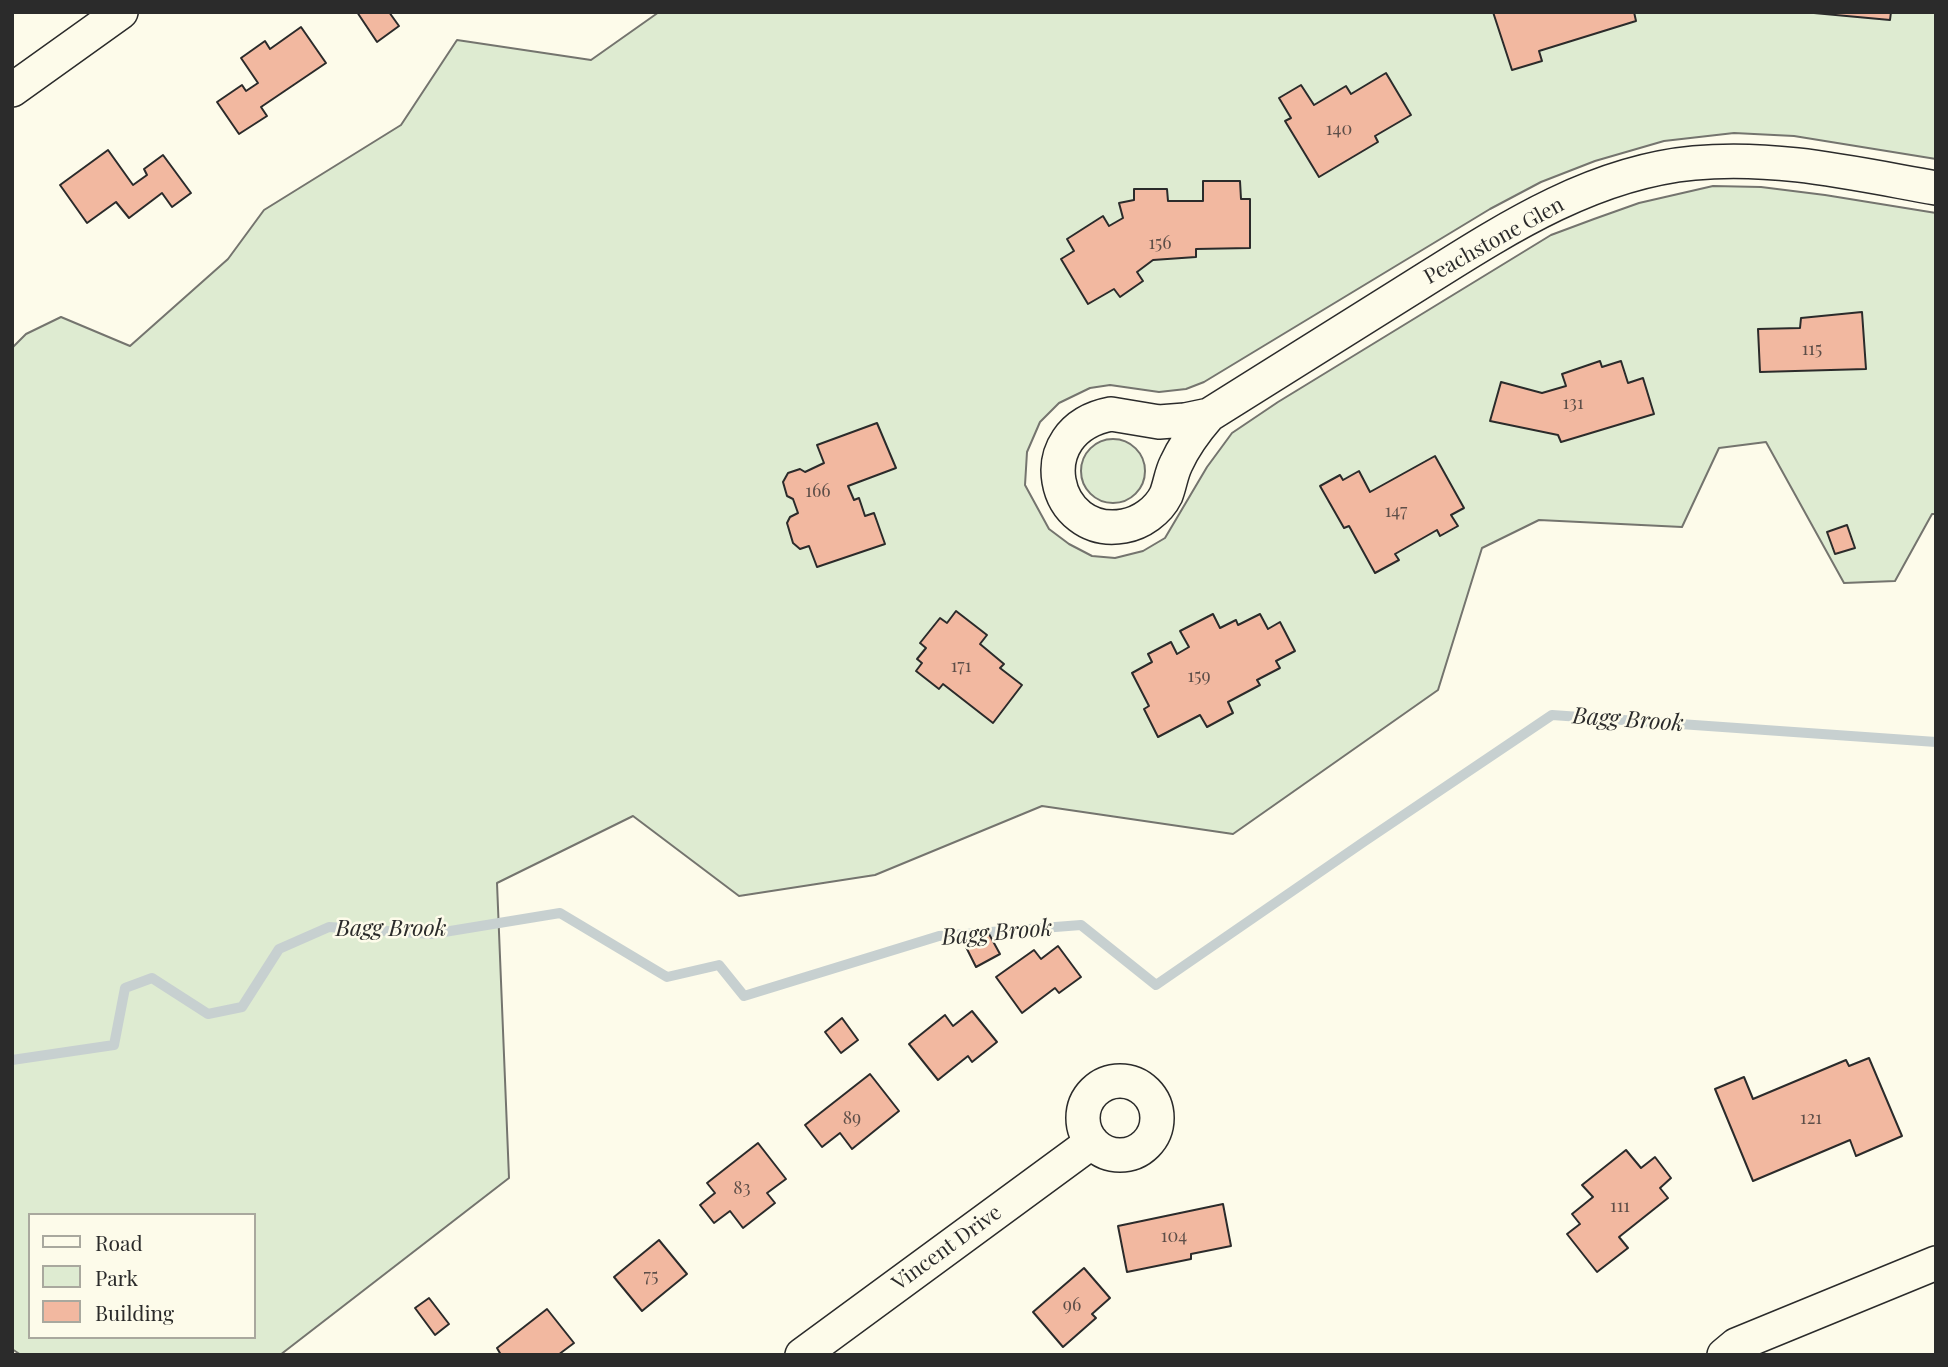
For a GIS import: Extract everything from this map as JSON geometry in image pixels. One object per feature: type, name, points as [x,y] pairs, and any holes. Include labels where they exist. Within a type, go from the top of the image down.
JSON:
[{"type":"street","points":[[12,90],[121,12]]},
{"type":"street","name":"Peachstone Glen","points":[[1209,415],[1159,422],[1111,414],[1086,421],[1075,429],[1061,451],[1058,476],[1066,501],[1085,519],[1097,525],[1111,527],[1137,523],[1158,507],[1184,449],[1209,415],[1490,239],[1547,207],[1608,183],[1649,171],[1692,163],[1731,161],[1811,167],[1936,188]]},
{"type":"street","name":"Vincent Drive","points":[[802,1355],[1092,1142]]},
{"type":"street","points":[[1724,1355],[1736,1345],[1936,1263]]},
{"type":"green space","points":[[659,12],[1936,12],[1936,159],[1794,136],[1734,133],[1664,141],[1595,161],[1541,182],[1490,209],[1204,382],[1186,389],[1159,392],[1110,385],[1090,388],[1059,403],[1040,422],[1027,452],[1025,485],[1049,529],[1069,544],[1092,556],[1115,558],[1143,551],[1165,538],[1207,467],[1232,433],[1551,235],[1639,203],[1713,186],[1761,187],[1936,213],[1936,514],[1932,514],[1895,581],[1844,583],[1766,442],[1719,448],[1682,527],[1539,520],[1482,548],[1438,690],[1233,834],[1042,806],[875,875],[739,896],[633,816],[497,883],[509,1178],[280,1355],[21,1355],[12,1349],[12,348],[26,334],[61,317],[130,346],[228,259],[264,210],[401,125],[457,40],[591,60]]},
{"type":"green space","points":[[1107,439],[1119,439],[1136,448],[1143,459],[1143,483],[1136,494],[1119,503],[1107,503],[1095,498],[1086,489],[1081,477],[1081,465],[1086,453],[1095,444]]},
{"type":"building","points":[[357,12],[389,12],[399,26],[377,42]]},
{"type":"building","points":[[1493,12],[1634,12],[1636,21],[1539,51],[1542,61],[1512,70]]},
{"type":"building","points":[[1803,12],[1891,12],[1890,20]]},
{"type":"building","points":[[301,27],[326,63],[261,107],[267,116],[239,134],[217,102],[242,85],[246,91],[258,83],[241,58],[265,41],[270,49]]},
{"type":"building","points":[[1386,73],[1411,115],[1375,136],[1378,142],[1319,177],[1285,121],[1291,118],[1279,98],[1301,85],[1314,105],[1346,86],[1351,94]]},
{"type":"building","points":[[108,150],[133,185],[147,175],[144,169],[163,155],[191,193],[172,207],[162,193],[129,218],[116,202],[87,223],[60,185]]},
{"type":"building","points":[[1203,181],[1240,181],[1241,199],[1250,199],[1250,248],[1196,249],[1196,257],[1153,260],[1137,272],[1143,281],[1120,297],[1114,289],[1088,304],[1061,259],[1074,251],[1067,239],[1103,216],[1109,226],[1123,218],[1119,203],[1134,200],[1134,189],[1167,189],[1168,201],[1203,201]]},
{"type":"building","points":[[1862,312],[1866,369],[1760,372],[1758,329],[1800,328],[1801,318]]},
{"type":"building","points":[[1600,361],[1602,367],[1621,361],[1628,383],[1643,378],[1654,414],[1561,442],[1558,435],[1490,421],[1501,382],[1542,393],[1566,386],[1562,374]]},
{"type":"building","points":[[877,423],[896,468],[848,486],[854,500],[859,498],[865,516],[874,513],[885,544],[817,567],[809,546],[800,549],[793,543],[787,523],[790,517],[798,513],[793,499],[787,496],[783,482],[788,473],[800,469],[805,472],[824,463],[817,445]]},
{"type":"building","points":[[1435,456],[1464,508],[1451,515],[1458,526],[1440,536],[1437,530],[1395,554],[1399,560],[1375,573],[1349,526],[1344,528],[1320,486],[1340,475],[1343,480],[1359,471],[1370,492]]},
{"type":"building","points":[[1847,525],[1855,548],[1835,554],[1827,532]]},
{"type":"building","points":[[956,611],[987,635],[980,644],[1004,664],[1000,668],[1022,685],[993,723],[943,684],[939,689],[916,671],[922,663],[917,659],[926,648],[920,643],[940,618],[947,623]]},
{"type":"building","points":[[1213,614],[1220,628],[1236,620],[1238,625],[1260,614],[1268,629],[1280,622],[1295,651],[1276,661],[1280,668],[1257,680],[1260,685],[1228,702],[1233,713],[1207,727],[1200,715],[1158,737],[1144,709],[1149,706],[1132,673],[1152,662],[1148,654],[1171,642],[1177,654],[1189,647],[1180,631]]},
{"type":"building","points":[[989,934],[1000,954],[976,967],[966,947]]},
{"type":"building","points":[[1058,946],[1081,977],[1059,993],[1055,988],[1022,1013],[996,977],[1034,950],[1041,959]]},
{"type":"building","points":[[972,1011],[997,1042],[972,1062],[968,1056],[938,1080],[909,1044],[945,1015],[953,1026]]},
{"type":"building","points":[[842,1018],[858,1040],[841,1053],[825,1032]]},
{"type":"building","points":[[1869,1058],[1902,1136],[1856,1156],[1850,1140],[1753,1181],[1715,1089],[1744,1077],[1753,1099],[1846,1060],[1849,1066]]},
{"type":"building","points":[[870,1074],[899,1111],[852,1149],[840,1133],[822,1147],[805,1125]]},
{"type":"building","points":[[758,1143],[786,1179],[767,1193],[775,1203],[743,1228],[730,1211],[714,1223],[700,1205],[715,1193],[707,1183]]},
{"type":"building","points":[[1626,1150],[1641,1168],[1655,1157],[1671,1178],[1660,1188],[1668,1198],[1619,1237],[1628,1248],[1597,1272],[1567,1234],[1580,1224],[1572,1214],[1593,1197],[1582,1185]]},
{"type":"building","points":[[1223,1204],[1231,1246],[1191,1254],[1191,1259],[1127,1272],[1118,1226]]},
{"type":"building","points":[[659,1240],[687,1274],[642,1311],[614,1277]]},
{"type":"building","points":[[1084,1268],[1110,1298],[1092,1314],[1096,1318],[1063,1347],[1033,1312]]},
{"type":"building","points":[[429,1298],[449,1324],[435,1335],[415,1308]]},
{"type":"building","points":[[547,1309],[574,1343],[558,1355],[501,1355],[497,1348]]},
{"type":"waterway","name":"Bagg Brook","points":[[12,1060],[114,1045],[125,988],[152,978],[208,1014],[242,1007],[279,949],[329,927],[432,934],[560,913],[667,977],[719,965],[744,996],[939,936],[1081,925],[1156,985],[1552,715],[1936,742]]}]
